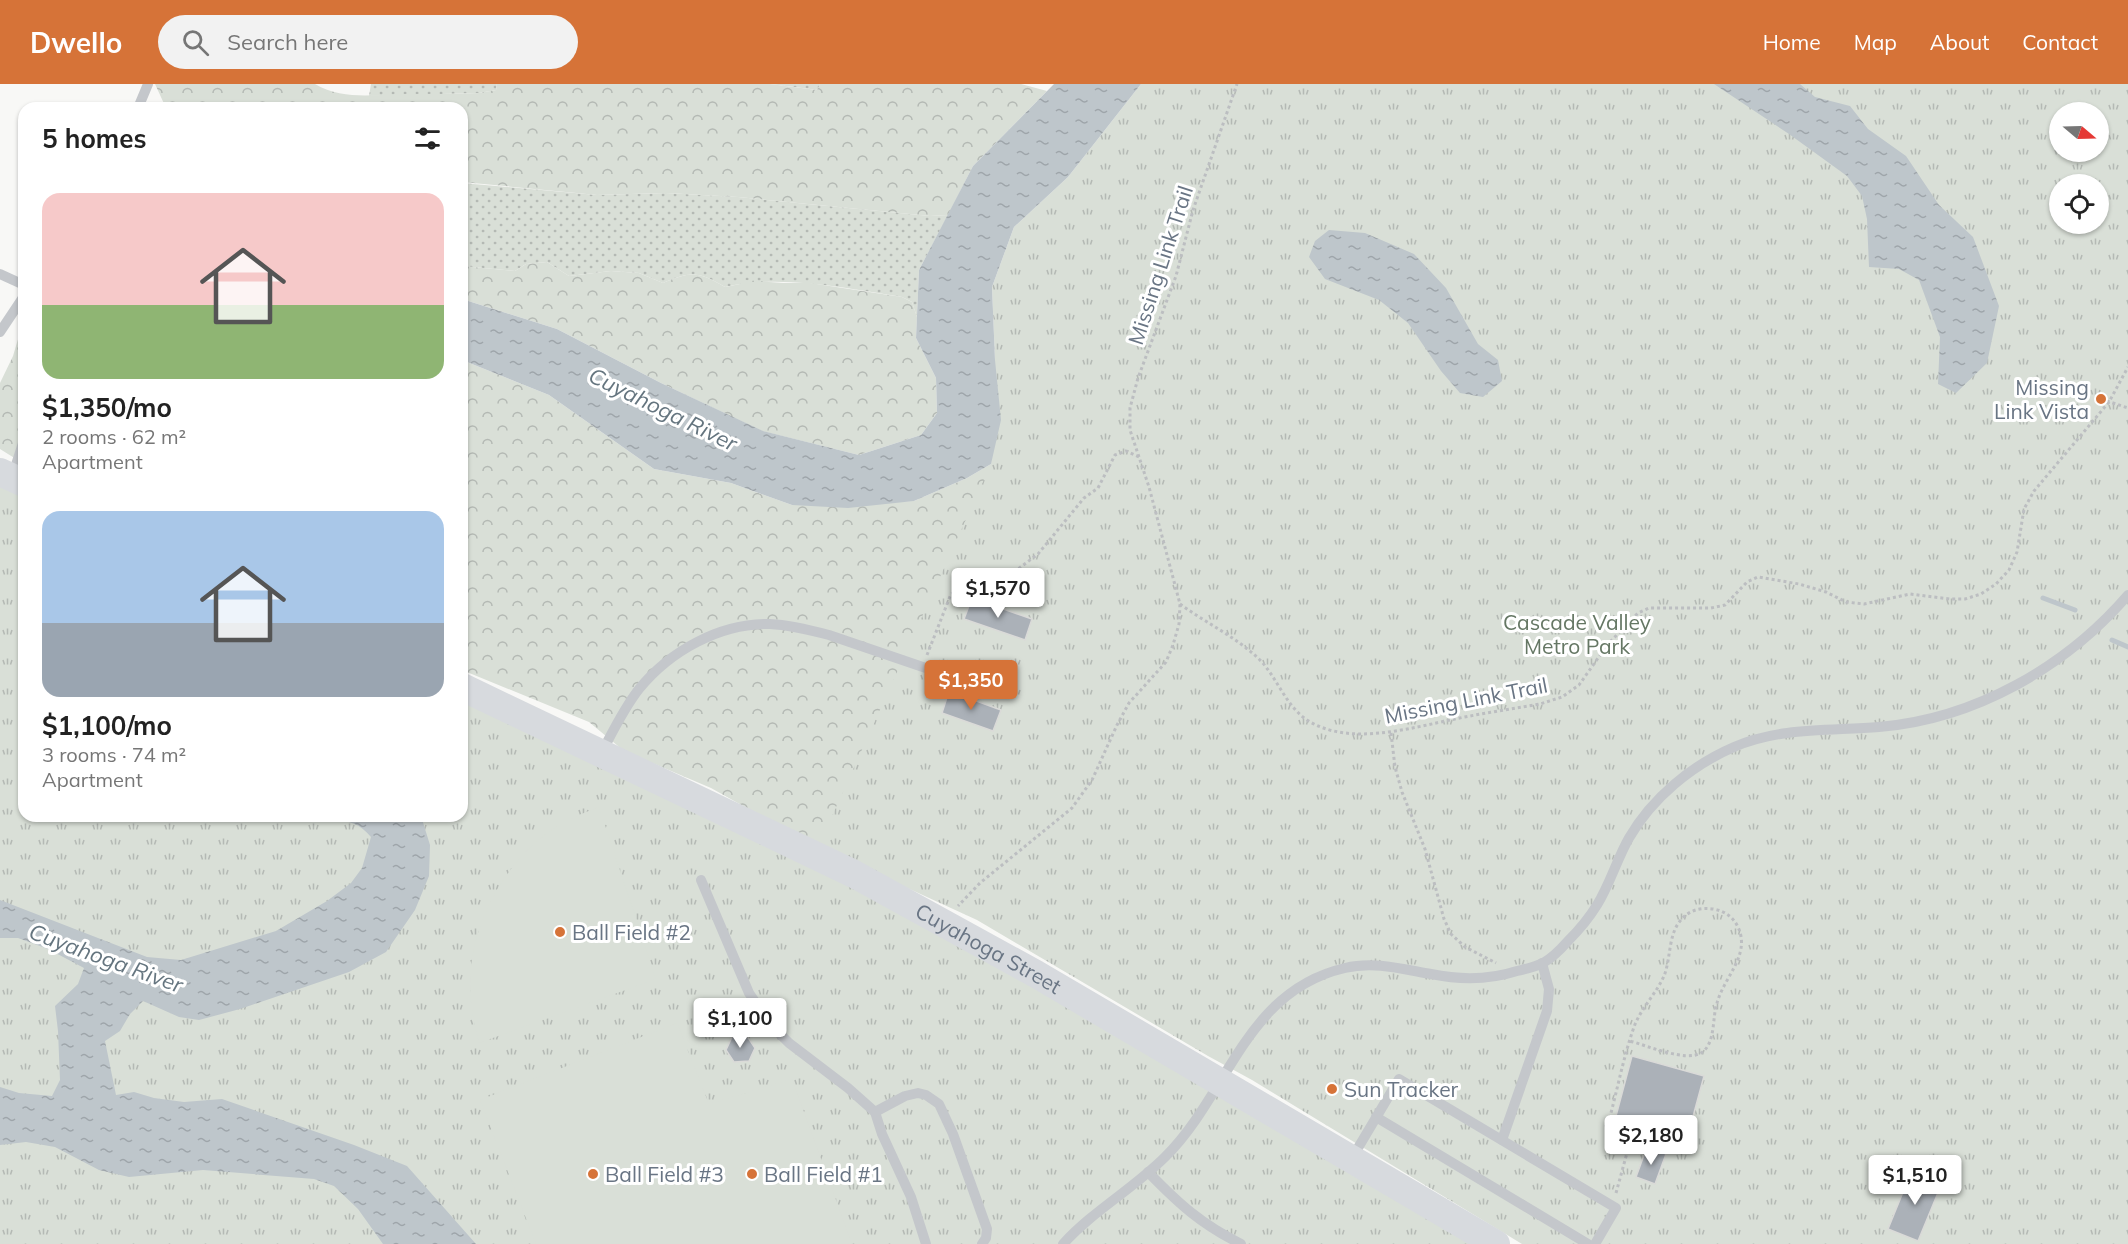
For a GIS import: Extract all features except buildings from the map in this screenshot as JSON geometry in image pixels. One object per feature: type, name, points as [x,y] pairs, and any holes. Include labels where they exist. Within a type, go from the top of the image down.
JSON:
[{"type":"street","name":"Cuyahoga Street","points":[[468,690],[854,874],[1036,974],[1496,1244]]},
{"type":"lane","points":[[140,102],[148,84]]},
{"type":"lane","points":[[0,274],[18,282]]},
{"type":"lane","points":[[0,332],[18,305]]},
{"type":"lane","points":[[12,478],[18,459]]},
{"type":"lane","points":[[1062,1244],[1097,1211],[1148,1172],[1181,1139],[1250,1034],[1271,1008],[1296,988],[1318,977],[1346,968],[1377,964],[1461,978],[1481,979],[1509,974],[1542,963],[1560,950],[1582,927],[1599,903],[1630,836],[1645,815],[1678,781],[1701,764],[1736,746],[1772,735],[1805,730],[1846,729],[1907,723],[1938,716],[1993,697],[2038,673],[2078,645],[2108,618],[2128,595]]},
{"type":"lane","points":[[602,752],[628,704],[657,670],[693,645],[733,629],[749,626],[770,624],[802,628],[923,666],[999,693]]},
{"type":"lane","points":[[701,880],[749,993],[771,1025],[789,1043],[848,1088],[875,1112],[882,1134],[911,1197],[926,1244]]},
{"type":"lane","points":[[1502,1140],[1547,1011],[1549,989],[1542,963]]},
{"type":"lane","points":[[1351,1159],[1399,1078],[1616,1208],[1595,1244]]},
{"type":"lane","points":[[875,1112],[905,1096],[918,1093],[926,1095],[939,1104],[953,1134],[984,1219],[987,1229],[986,1238],[982,1244]]},
{"type":"lane","points":[[1376,1117],[1588,1244]]},
{"type":"lane","points":[[1148,1172],[1190,1213],[1241,1244]]},
{"type":"path","name":"Missing Link Trail","points":[[1238,84],[1193,210],[1176,276],[1138,378],[1130,408],[1130,430],[1180,604],[1254,654],[1291,705],[1307,720],[1325,728],[1353,733],[1394,732],[1540,704],[1562,697],[1579,685],[1608,644],[1638,613],[1649,608],[1711,608],[1725,605],[1747,582],[1758,577],[1799,584],[1826,592],[1846,602],[1864,603],[1910,594],[1965,599],[1981,594],[1996,584],[2009,570],[2017,552],[2024,509],[2034,491],[2109,402]]},
{"type":"path","points":[[2109,402],[2128,367]]},
{"type":"path","points":[[2102,399],[2128,408]]},
{"type":"path","points":[[923,666],[951,594],[961,588],[1018,569],[1038,554],[1084,498],[1098,488],[1115,454],[1126,452],[1139,457]]},
{"type":"path","points":[[942,922],[980,883],[1072,808],[1092,780],[1129,703],[1166,662],[1179,624],[1180,604]]},
{"type":"path","points":[[1394,732],[1395,766],[1402,792],[1425,849],[1438,899],[1451,934],[1465,947],[1498,964],[1509,974]]},
{"type":"path","points":[[1630,1041],[1685,1056],[1707,1049],[1712,1035],[1718,997],[1741,953],[1740,933],[1735,921],[1725,913],[1704,908],[1690,912],[1679,921],[1673,933],[1669,960],[1663,977],[1634,1026],[1630,1041],[1608,1124],[1650,1136]]},
{"type":"path","points":[[1612,1206],[1634,1131]]},
{"type":"green space","points":[[155,84],[315,84],[349,95],[479,93],[496,90],[497,84],[770,84],[817,90],[820,84],[1021,84],[1047,91],[973,166],[948,215],[930,216],[738,197],[666,193],[597,195],[468,183],[468,102],[163,102]]},
{"type":"green space","points":[[371,84],[497,84],[496,90],[479,93],[369,96]]},
{"type":"green space","points":[[770,84],[820,84],[818,90]]},
{"type":"green space","name":"Cascade Valley Metro Park","points":[[1141,84],[2128,84],[2128,1244],[1522,1244],[1252,1080],[977,920],[818,847],[991,464],[1001,420],[995,360],[992,287],[1014,227],[1068,177]]},
{"type":"green space","points":[[468,184],[597,195],[666,193],[738,197],[930,216],[948,215],[919,270],[917,317],[912,302],[902,297],[813,284],[768,282],[725,287],[694,274],[663,283],[639,273],[611,271],[569,276],[547,262],[526,264],[515,271],[468,267]]},
{"type":"green space","points":[[547,262],[569,276],[611,271],[639,273],[663,283],[694,274],[725,287],[740,284],[744,280],[810,283],[902,297],[912,302],[917,317],[916,338],[936,378],[937,413],[921,435],[859,455],[762,431],[661,383],[557,329],[468,301],[468,267],[515,271],[526,264]]},
{"type":"green space","points":[[1041,291],[926,894],[793,834],[711,788],[624,751],[589,722],[468,672],[468,362],[549,395],[654,469],[731,483],[792,505],[914,501],[967,478],[991,464],[995,360]]},
{"type":"green space","points":[[18,339],[18,460],[0,449],[0,383]]},
{"type":"green space","points":[[0,472],[18,480],[18,822],[468,822],[468,690],[796,846],[1477,1244],[0,1244]]},
{"type":"green space","name":"Ball Field #2","points":[[599,807],[656,979],[479,1043],[471,999],[471,963],[482,921],[491,901],[515,864],[546,834],[578,815]]},
{"type":"green space","name":"Ball Field #3","points":[[677,1023],[709,1104],[792,1079],[852,1244],[536,1244],[480,1100]]},
{"type":"water","name":"Cuyahoga River","points":[[1054,84],[1141,84],[1068,177],[1014,227],[992,287],[995,360],[1001,420],[991,464],[967,478],[914,501],[848,508],[792,505],[731,483],[654,469],[549,395],[468,362],[468,301],[557,329],[661,383],[763,431],[859,455],[921,435],[937,413],[936,378],[916,338],[919,270],[973,166]]},
{"type":"water","points":[[1714,84],[1800,84],[1815,97],[1850,106],[1868,129],[1906,156],[1939,205],[1973,237],[1999,306],[1987,363],[1956,393],[1938,384],[1940,337],[1919,280],[1899,269],[1869,267],[1867,219],[1862,196],[1847,176]]},
{"type":"water","points":[[1329,230],[1365,233],[1414,254],[1446,288],[1478,344],[1498,360],[1502,381],[1483,397],[1460,393],[1441,371],[1408,323],[1379,300],[1325,279],[1309,257],[1315,241]]},
{"type":"water","name":"Cuyahoga River","points":[[347,822],[423,822],[430,845],[429,876],[415,910],[386,952],[349,972],[240,1009],[199,1020],[179,1017],[143,1001],[130,1014],[120,1031],[105,1041],[116,1095],[134,1092],[154,1098],[184,1102],[222,1099],[407,1166],[476,1244],[383,1244],[358,1209],[334,1186],[314,1179],[203,1170],[129,1177],[99,1170],[55,1147],[26,1142],[0,1145],[0,1087],[19,1093],[52,1096],[60,1080],[55,1006],[78,984],[84,968],[48,949],[18,938],[0,938],[0,900],[147,957],[181,960],[276,931],[327,901],[351,883],[362,868],[371,837],[352,823]]},
{"type":"waterway","points":[[2043,598],[2075,610]]},
{"type":"waterway","points":[[2112,640],[2128,647]]},
{"type":"place","name":"Missing Link Vista","points":[[2101,399]]},
{"type":"place","name":"Ball Field #2","points":[[560,932]]},
{"type":"place","name":"Sun Tracker","points":[[1332,1089]]},
{"type":"place","name":"Ball Field #3","points":[[593,1174]]},
{"type":"place","name":"Ball Field #1","points":[[752,1174]]}]
